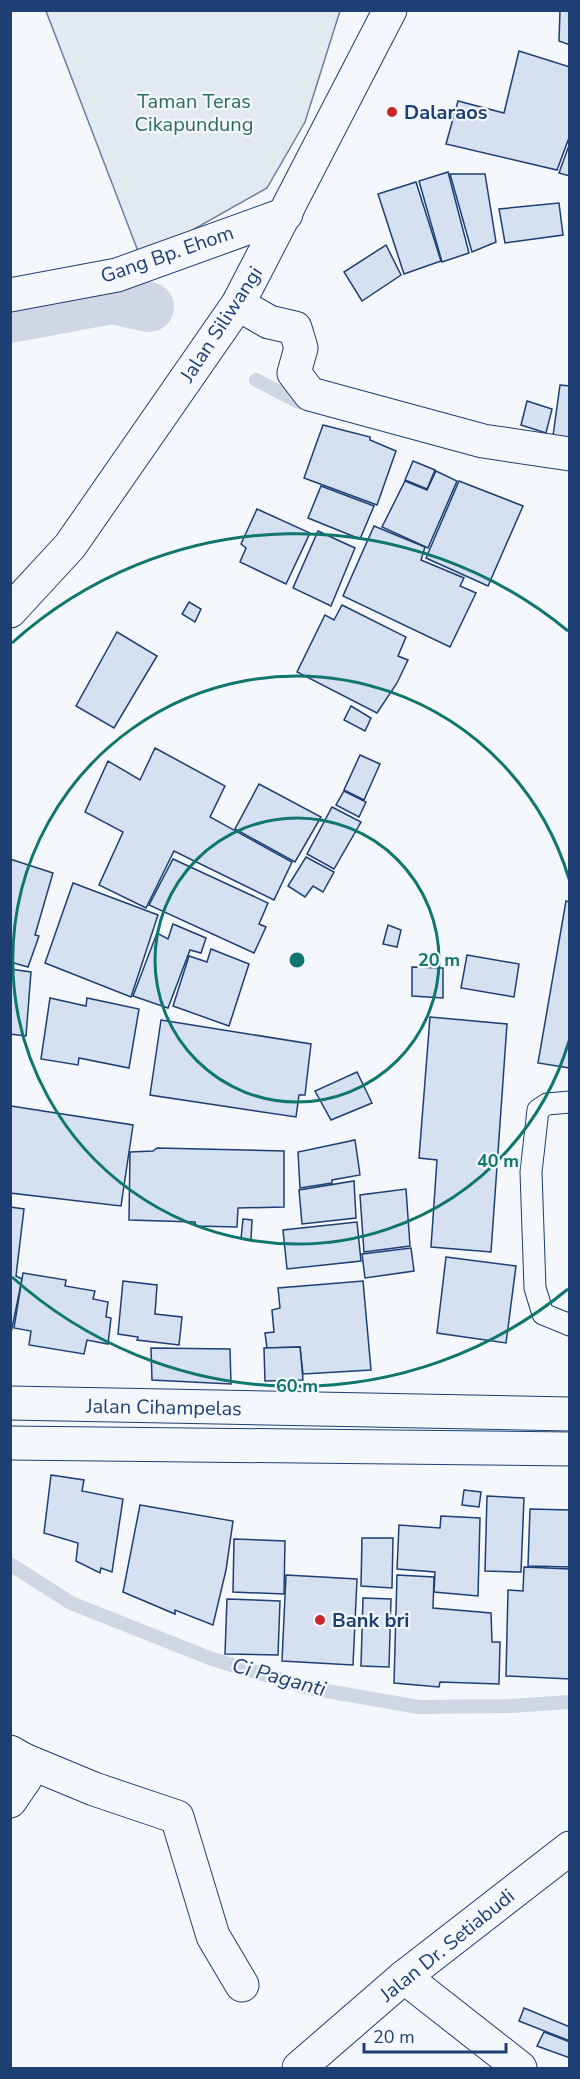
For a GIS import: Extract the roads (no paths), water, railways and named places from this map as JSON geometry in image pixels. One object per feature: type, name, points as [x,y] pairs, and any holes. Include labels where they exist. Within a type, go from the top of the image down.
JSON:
[{"type":"main road","name":"Jalan Siliwangi","points":[[10,611],[70,546],[238,304],[390,10]]},
{"type":"main road","name":"Gang Bp. Ehom","points":[[10,295],[117,275],[286,214]]},
{"type":"main road","points":[[238,304],[269,322],[295,328],[301,348],[294,373],[310,394],[483,441],[570,454]]},
{"type":"main road","name":"Jalan Cihampelas","points":[[10,1403],[570,1414]]},
{"type":"main road","name":"Jalan Cihampelas","points":[[10,1443],[570,1449]]},
{"type":"main road","points":[[10,1801],[27,1773],[28,1767],[17,1756]]},
{"type":"main road","points":[[17,1756],[94,1789],[177,1817],[213,1935],[242,1985]]},
{"type":"main road","name":"Jalan Dr. Setiabudi","points":[[299,2068],[404,1977],[570,1848]]},
{"type":"main road","points":[[404,1977],[520,2068]]},
{"type":"lane","points":[[570,1102],[547,1104],[538,1110],[531,1172],[535,1288],[543,1314],[570,1325]]},
{"type":"waterway","points":[[10,318],[112,299],[149,307]]},
{"type":"waterway","points":[[256,380],[299,402],[311,405]]},
{"type":"waterway","name":"Ci Paganti","points":[[10,1564],[71,1603],[212,1659],[309,1688],[419,1707],[510,1706],[570,1702]]},
{"type":"place","name":"Dalaraos","points":[[392,112]]},
{"type":"place","name":"Bank bri","points":[[320,1620]]},
{"type":"park label","name":"Taman Teras Cikapundung","points":[[194,112]]}]
